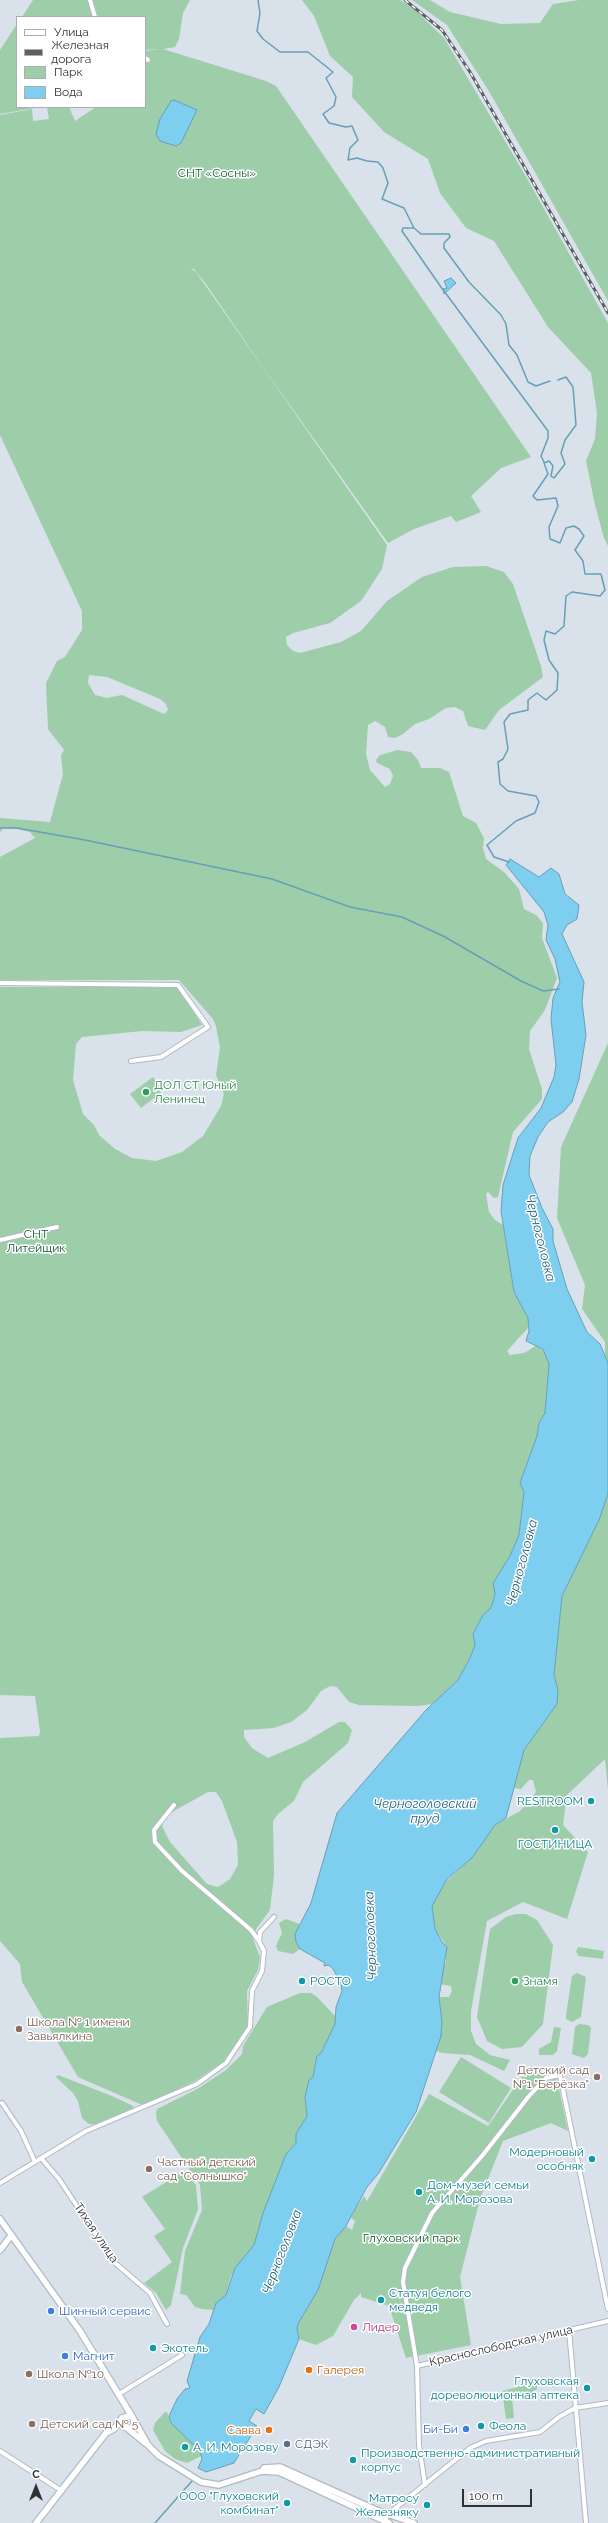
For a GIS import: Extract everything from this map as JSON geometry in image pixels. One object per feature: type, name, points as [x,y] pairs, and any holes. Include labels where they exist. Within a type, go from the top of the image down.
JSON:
[{"type":"street","points":[[90,0],[95,16]]},
{"type":"street","points":[[0,983],[178,985],[208,1027],[161,1057],[131,1061]]},
{"type":"street","points":[[0,1240],[57,1227]]},
{"type":"street","points":[[0,2183],[86,2131],[197,2084],[226,2063],[250,2027],[252,1991],[262,1971],[264,1951],[251,1930],[182,1871],[154,1842],[154,1830],[174,1805]]},
{"type":"street","points":[[259,1941],[260,1932],[274,1918]]},
{"type":"street","points":[[417,2366],[403,2282],[405,2268],[432,2213],[482,2156],[529,2096],[546,2078],[560,2075],[608,2310]]},
{"type":"street","points":[[2,2103],[21,2130],[35,2162]]},
{"type":"street","name":"Тихая улица","points":[[41,2158],[59,2179],[114,2262],[150,2293],[167,2324]]},
{"type":"street","points":[[0,2219],[80,2331],[148,2445]]},
{"type":"street","points":[[0,2250],[11,2236]]},
{"type":"street","name":"Краснослободская улица","points":[[425,2485],[419,2445],[417,2366],[608,2321]]},
{"type":"street","points":[[569,2330],[586,2523]]},
{"type":"street","points":[[120,2396],[182,2355]]},
{"type":"street","points":[[120,2396],[123,2418],[121,2422],[182,2473],[206,2484],[219,2485],[262,2472],[279,2472],[387,2522],[388,2515],[470,2448],[486,2441],[540,2432],[575,2408],[608,2403]]},
{"type":"street","points":[[114,2429],[127,2415],[133,2419]]},
{"type":"street","points":[[36,2523],[106,2433],[114,2429],[132,2426],[133,2419]]},
{"type":"street","points":[[0,2452],[62,2491]]},
{"type":"street","points":[[219,2485],[244,2474],[277,2467],[388,2515],[414,2523]]},
{"type":"green space","points":[[33,0],[87,0],[93,16],[23,16]]},
{"type":"green space","points":[[93,0],[190,0],[183,13],[179,39],[175,47],[163,49],[266,81],[276,86],[531,457],[501,468],[471,496],[481,512],[456,522],[451,516],[414,529],[388,543],[262,366],[206,284],[194,269],[190,268],[196,272],[387,545],[382,569],[361,601],[330,623],[293,633],[286,637],[287,645],[293,651],[300,653],[341,642],[361,631],[387,601],[422,577],[453,567],[486,566],[504,572],[513,584],[541,666],[543,677],[499,710],[485,730],[468,726],[463,711],[455,707],[446,708],[429,719],[415,724],[403,734],[395,738],[388,737],[385,727],[375,721],[368,725],[366,754],[370,770],[385,787],[390,784],[393,776],[390,769],[377,763],[376,760],[380,755],[398,750],[411,752],[418,760],[421,768],[440,768],[449,772],[463,816],[476,823],[484,838],[483,848],[486,859],[504,872],[519,889],[524,909],[536,915],[543,923],[542,938],[557,978],[545,1010],[530,1031],[529,1049],[542,1089],[542,1099],[513,1132],[498,1197],[494,1198],[488,1192],[486,1194],[489,1212],[495,1220],[503,1225],[514,1292],[528,1318],[528,1328],[507,1351],[510,1355],[524,1353],[537,1345],[546,1353],[549,1364],[545,1413],[539,1423],[537,1436],[520,1483],[524,1492],[519,1535],[510,1556],[493,1583],[495,1594],[491,1609],[483,1615],[473,1634],[475,1645],[470,1658],[458,1680],[433,1704],[418,1706],[359,1705],[349,1702],[337,1687],[330,1686],[321,1691],[307,1710],[291,1722],[274,1728],[244,1730],[244,1737],[252,1748],[268,1758],[305,1742],[339,1722],[345,1722],[352,1730],[348,1743],[303,1782],[294,1801],[279,1813],[273,1821],[274,1875],[270,1910],[254,1932],[253,1939],[260,1957],[258,1970],[247,1991],[248,2025],[224,2061],[195,2081],[146,2104],[140,2104],[78,2077],[22,1982],[20,1964],[0,1941],[0,1738],[39,1736],[40,1731],[35,1696],[0,1695],[0,987],[177,987],[202,1025],[181,1032],[142,1031],[82,1037],[76,1044],[73,1080],[83,1114],[94,1125],[99,1135],[115,1149],[132,1158],[156,1161],[182,1152],[203,1136],[221,1106],[224,1094],[216,1075],[220,1048],[216,1026],[213,1019],[179,980],[0,980],[0,857],[35,838],[30,832],[17,829],[4,828],[0,832],[0,818],[50,822],[63,774],[61,755],[64,750],[48,729],[46,683],[57,661],[65,657],[82,630],[82,611],[0,435],[0,115],[32,109],[33,121],[49,119],[47,108],[69,108],[75,121],[94,108],[146,108],[146,51],[160,49],[146,50],[146,16],[98,16]],"holes":[[[89,675],[107,677],[160,699],[166,704],[168,710],[164,714],[122,695],[107,698],[95,695],[88,683]],[[208,1792],[216,1792],[222,1801],[237,1842],[238,1865],[230,1879],[218,1887],[207,1884],[170,1842],[162,1826],[165,1818],[172,1812]]]},
{"type":"green space","points":[[302,0],[400,0],[413,8],[444,38],[524,173],[608,323],[608,546],[604,538],[595,505],[586,461],[595,439],[597,413],[591,373],[548,327],[494,241],[466,228],[440,193],[428,159],[384,132],[352,97],[353,77],[330,56],[314,16]]},
{"type":"green space","points":[[412,0],[430,0],[450,12],[501,24],[540,23],[553,4],[579,0],[608,0],[608,301],[490,93],[447,25]]},
{"type":"green space","points":[[16,26],[16,108],[34,108],[0,114],[0,50]]},
{"type":"green space","points":[[608,1043],[608,1363],[605,1360],[605,1342],[582,1309],[585,1285],[557,1218],[561,1147]]},
{"type":"green space","name":"ДОЛ СТ Юный Ленинец","points":[[153,1077],[163,1091],[141,1108],[130,1094]]},
{"type":"green space","points":[[608,1494],[608,1790],[605,1759],[567,1795],[563,1825],[588,1852],[567,1919],[523,1902],[487,1921],[471,2011],[471,2031],[476,2044],[490,2055],[510,2060],[504,2071],[470,2055],[436,2051],[439,2043],[442,2022],[439,1997],[449,1997],[452,1991],[451,1986],[440,1984],[442,1969],[446,1962],[445,1944],[435,1929],[432,1906],[443,1884],[472,1858],[495,1825],[520,1811],[536,1792],[533,1780],[529,1780],[521,1789],[514,1788],[515,1783],[524,1750],[553,1710],[558,1690],[554,1675],[562,1596]]},
{"type":"green space","name":"Знамя","points":[[516,1914],[526,1914],[537,1920],[553,1945],[543,2024],[522,2047],[502,2049],[487,2041],[477,2017],[490,1929],[506,1917]]},
{"type":"green space","points":[[286,1919],[300,1924],[296,1942],[300,1949],[293,1954],[278,1951],[276,1946],[282,1933],[279,1923]]},
{"type":"green space","points":[[578,1947],[604,1951],[603,1959],[579,1956],[576,1952]]},
{"type":"green space","points":[[577,1973],[586,1977],[581,2017],[572,2022],[566,2019],[566,2015],[572,1976]]},
{"type":"green space","points":[[300,1993],[311,1993],[317,1997],[335,2016],[335,2024],[321,2053],[316,2059],[313,2077],[309,2080],[305,2097],[307,2116],[296,2134],[296,2143],[286,2154],[263,2213],[254,2245],[231,2276],[226,2295],[216,2303],[214,2310],[195,2307],[186,2295],[180,2294],[185,2251],[202,2210],[200,2185],[157,2121],[157,2109],[199,2088],[226,2070],[242,2054],[243,2046],[267,2007]]},
{"type":"green space","points":[[579,2024],[588,2025],[591,2028],[588,2054],[584,2058],[572,2054],[575,2027]]},
{"type":"green space","points":[[554,2027],[561,2028],[557,2051],[553,2055],[539,2055],[539,2049],[551,2042]]},
{"type":"green space","points":[[461,2057],[511,2088],[489,2123],[439,2092]]},
{"type":"green space","name":"Глуховский парк","points":[[555,2070],[568,2131],[551,2123],[503,2141],[480,2199],[460,2277],[471,2345],[406,2358],[389,2306],[361,2297],[361,2293],[354,2300],[333,2336],[316,2345],[299,2339],[297,2328],[299,2322],[318,2290],[335,2239],[346,2226],[352,2230],[355,2221],[351,2218],[355,2210],[364,2196],[367,2201],[429,2094],[488,2126],[523,2075]]},
{"type":"green space","points":[[58,2075],[112,2096],[133,2106],[133,2109],[95,2124],[89,2124],[82,2118],[78,2101],[73,2093],[56,2077]]},
{"type":"green space","points":[[184,2171],[196,2185],[198,2209],[183,2248],[171,2305],[166,2310],[156,2293],[144,2283],[172,2262],[154,2236],[165,2229],[142,2197]]},
{"type":"green space","points":[[537,2378],[537,2389],[532,2392],[532,2399],[526,2395],[512,2397],[514,2418],[506,2419],[502,2391],[526,2385],[526,2379]]},
{"type":"green space","points":[[165,2412],[167,2412],[171,2423],[200,2451],[201,2456],[187,2463],[175,2459],[165,2451],[153,2430],[155,2423]]},
{"type":"water","points":[[174,100],[197,110],[181,143],[176,146],[160,141],[156,134],[160,119],[171,101]]},
{"type":"water","points":[[451,278],[456,283],[444,294],[443,289],[447,288],[444,281]]},
{"type":"water","name":"Черноголовский пруд","points":[[510,859],[539,877],[551,868],[559,874],[565,894],[579,905],[577,919],[567,925],[562,934],[584,982],[582,1002],[586,1035],[579,1079],[572,1102],[563,1112],[548,1122],[538,1137],[530,1156],[529,1175],[542,1208],[553,1229],[553,1241],[567,1289],[587,1332],[600,1344],[608,1363],[608,1494],[599,1520],[562,1596],[554,1675],[558,1690],[557,1704],[524,1750],[506,1818],[495,1825],[472,1858],[447,1879],[432,1906],[435,1929],[442,1942],[447,1947],[439,1997],[442,2022],[441,2036],[416,2112],[378,2174],[367,2187],[346,2226],[335,2239],[318,2290],[299,2322],[297,2328],[299,2339],[279,2387],[264,2414],[256,2409],[249,2421],[257,2426],[234,2463],[206,2472],[198,2468],[202,2459],[200,2451],[171,2423],[169,2416],[177,2399],[185,2389],[190,2388],[187,2381],[200,2337],[209,2324],[216,2303],[226,2295],[235,2268],[254,2245],[263,2213],[286,2154],[296,2143],[296,2134],[307,2116],[305,2097],[309,2080],[313,2077],[317,2056],[321,2053],[335,2024],[336,2007],[342,1991],[341,1984],[333,1969],[329,1965],[324,1966],[325,1963],[300,1949],[296,1942],[295,1934],[311,1903],[337,1813],[426,1710],[458,1680],[470,1658],[475,1645],[473,1634],[483,1615],[492,1605],[495,1594],[493,1583],[510,1556],[519,1535],[524,1492],[520,1483],[537,1436],[539,1423],[545,1413],[549,1364],[543,1349],[526,1341],[529,1331],[528,1318],[514,1292],[501,1211],[503,1185],[518,1138],[541,1108],[554,1077],[556,1065],[551,1019],[553,998],[560,982],[555,959],[546,940],[548,925],[544,912],[506,865]]},
{"type":"waterway","name":"Черноголовка","points":[[258,0],[260,13],[257,31],[263,39],[280,52],[308,52],[333,72],[326,78],[336,97],[334,106],[323,114],[329,123],[346,127],[352,126],[358,140],[350,148],[348,160],[357,158],[378,162],[383,168],[388,183],[382,199],[404,208],[414,228],[421,234],[449,234],[450,237],[444,243],[444,248],[469,282],[501,315],[506,324],[509,345],[517,355],[528,382],[536,386],[550,381]]},
{"type":"waterway","points":[[414,228],[403,228],[402,231],[441,287],[548,431],[548,438],[541,456],[544,462]]},
{"type":"waterway","name":"Черноголовка","points":[[509,862],[494,857],[487,845],[516,821],[535,813],[539,802],[536,796],[508,791],[500,784],[498,762],[503,759],[508,749],[504,722],[510,714],[528,710],[528,700],[537,693],[546,700],[557,690],[558,673],[549,660],[544,640],[546,631],[555,634],[564,626],[566,596],[572,592],[600,596],[605,590],[601,574],[585,574],[583,561],[575,550],[584,536],[579,529],[574,526],[566,528],[560,543],[550,539],[549,527],[558,506],[556,498],[537,500],[533,496],[548,474],[544,463],[549,461],[553,466],[551,476],[554,478],[565,464],[561,453],[565,440],[576,425],[573,387],[566,377],[558,380]]},
{"type":"waterway","points":[[0,828],[17,828],[85,840],[272,879],[350,907],[402,917],[445,937],[521,981],[543,991],[559,989]]},
{"type":"waterway","name":"Черноголовка","points":[[155,2523],[192,2481]]},
{"type":"railway","points":[[405,0],[442,30],[470,72],[608,313]]},
{"type":"place","name":"ДОЛ СТ Юный Ленинец","points":[[146,1092]]},
{"type":"place","name":"RESTROOM","points":[[591,1801]]},
{"type":"place","name":"ГОСТИНИЦА","points":[[555,1830]]},
{"type":"place","name":"РОСТО","points":[[302,1981]]},
{"type":"place","name":"Знамя","points":[[515,1981]]},
{"type":"place","name":"Школа № 1 имени Завьялкина","points":[[19,2029]]},
{"type":"place","name":"Детский сад №1 \"Берёзка\"","points":[[597,2077]]},
{"type":"place","name":"Модерновый особняк","points":[[592,2159]]},
{"type":"place","name":"Частный детский сад \"Солнышко\"","points":[[149,2169]]},
{"type":"place","name":"Дом-музей семьи А. И. Морозова","points":[[419,2192]]},
{"type":"place","name":"Статуя белого медведя","points":[[381,2300]]},
{"type":"place","name":"Шинный сервис","points":[[51,2311]]},
{"type":"place","name":"Лидер","points":[[354,2327]]},
{"type":"place","name":"Экотель","points":[[153,2348]]},
{"type":"place","name":"Магнит","points":[[65,2356]]},
{"type":"place","name":"Галерея","points":[[309,2370]]},
{"type":"place","name":"Школа №10","points":[[29,2374]]},
{"type":"place","name":"Глуховская дореволюционная аптека","points":[[587,2388]]},
{"type":"place","name":"Детский сад № 5","points":[[32,2424]]},
{"type":"place","name":"Феола","points":[[481,2426]]},
{"type":"place","name":"Би-Би","points":[[466,2429]]},
{"type":"place","name":"Савва","points":[[269,2430]]},
{"type":"place","name":"СДЭК","points":[[287,2444]]},
{"type":"place","name":"А. И. Морозову","points":[[185,2447]]},
{"type":"place","name":"Производственно-административный корпус","points":[[353,2460]]},
{"type":"place","name":"ООО \"Глуховский комбинат\"","points":[[287,2503]]},
{"type":"place","name":"Матросу Железняку","points":[[427,2505]]},
{"type":"park label","name":"СНТ «Сосны»","points":[[217,173]]},
{"type":"park label","name":"СНТ Литейщик","points":[[36,1241]]}]
